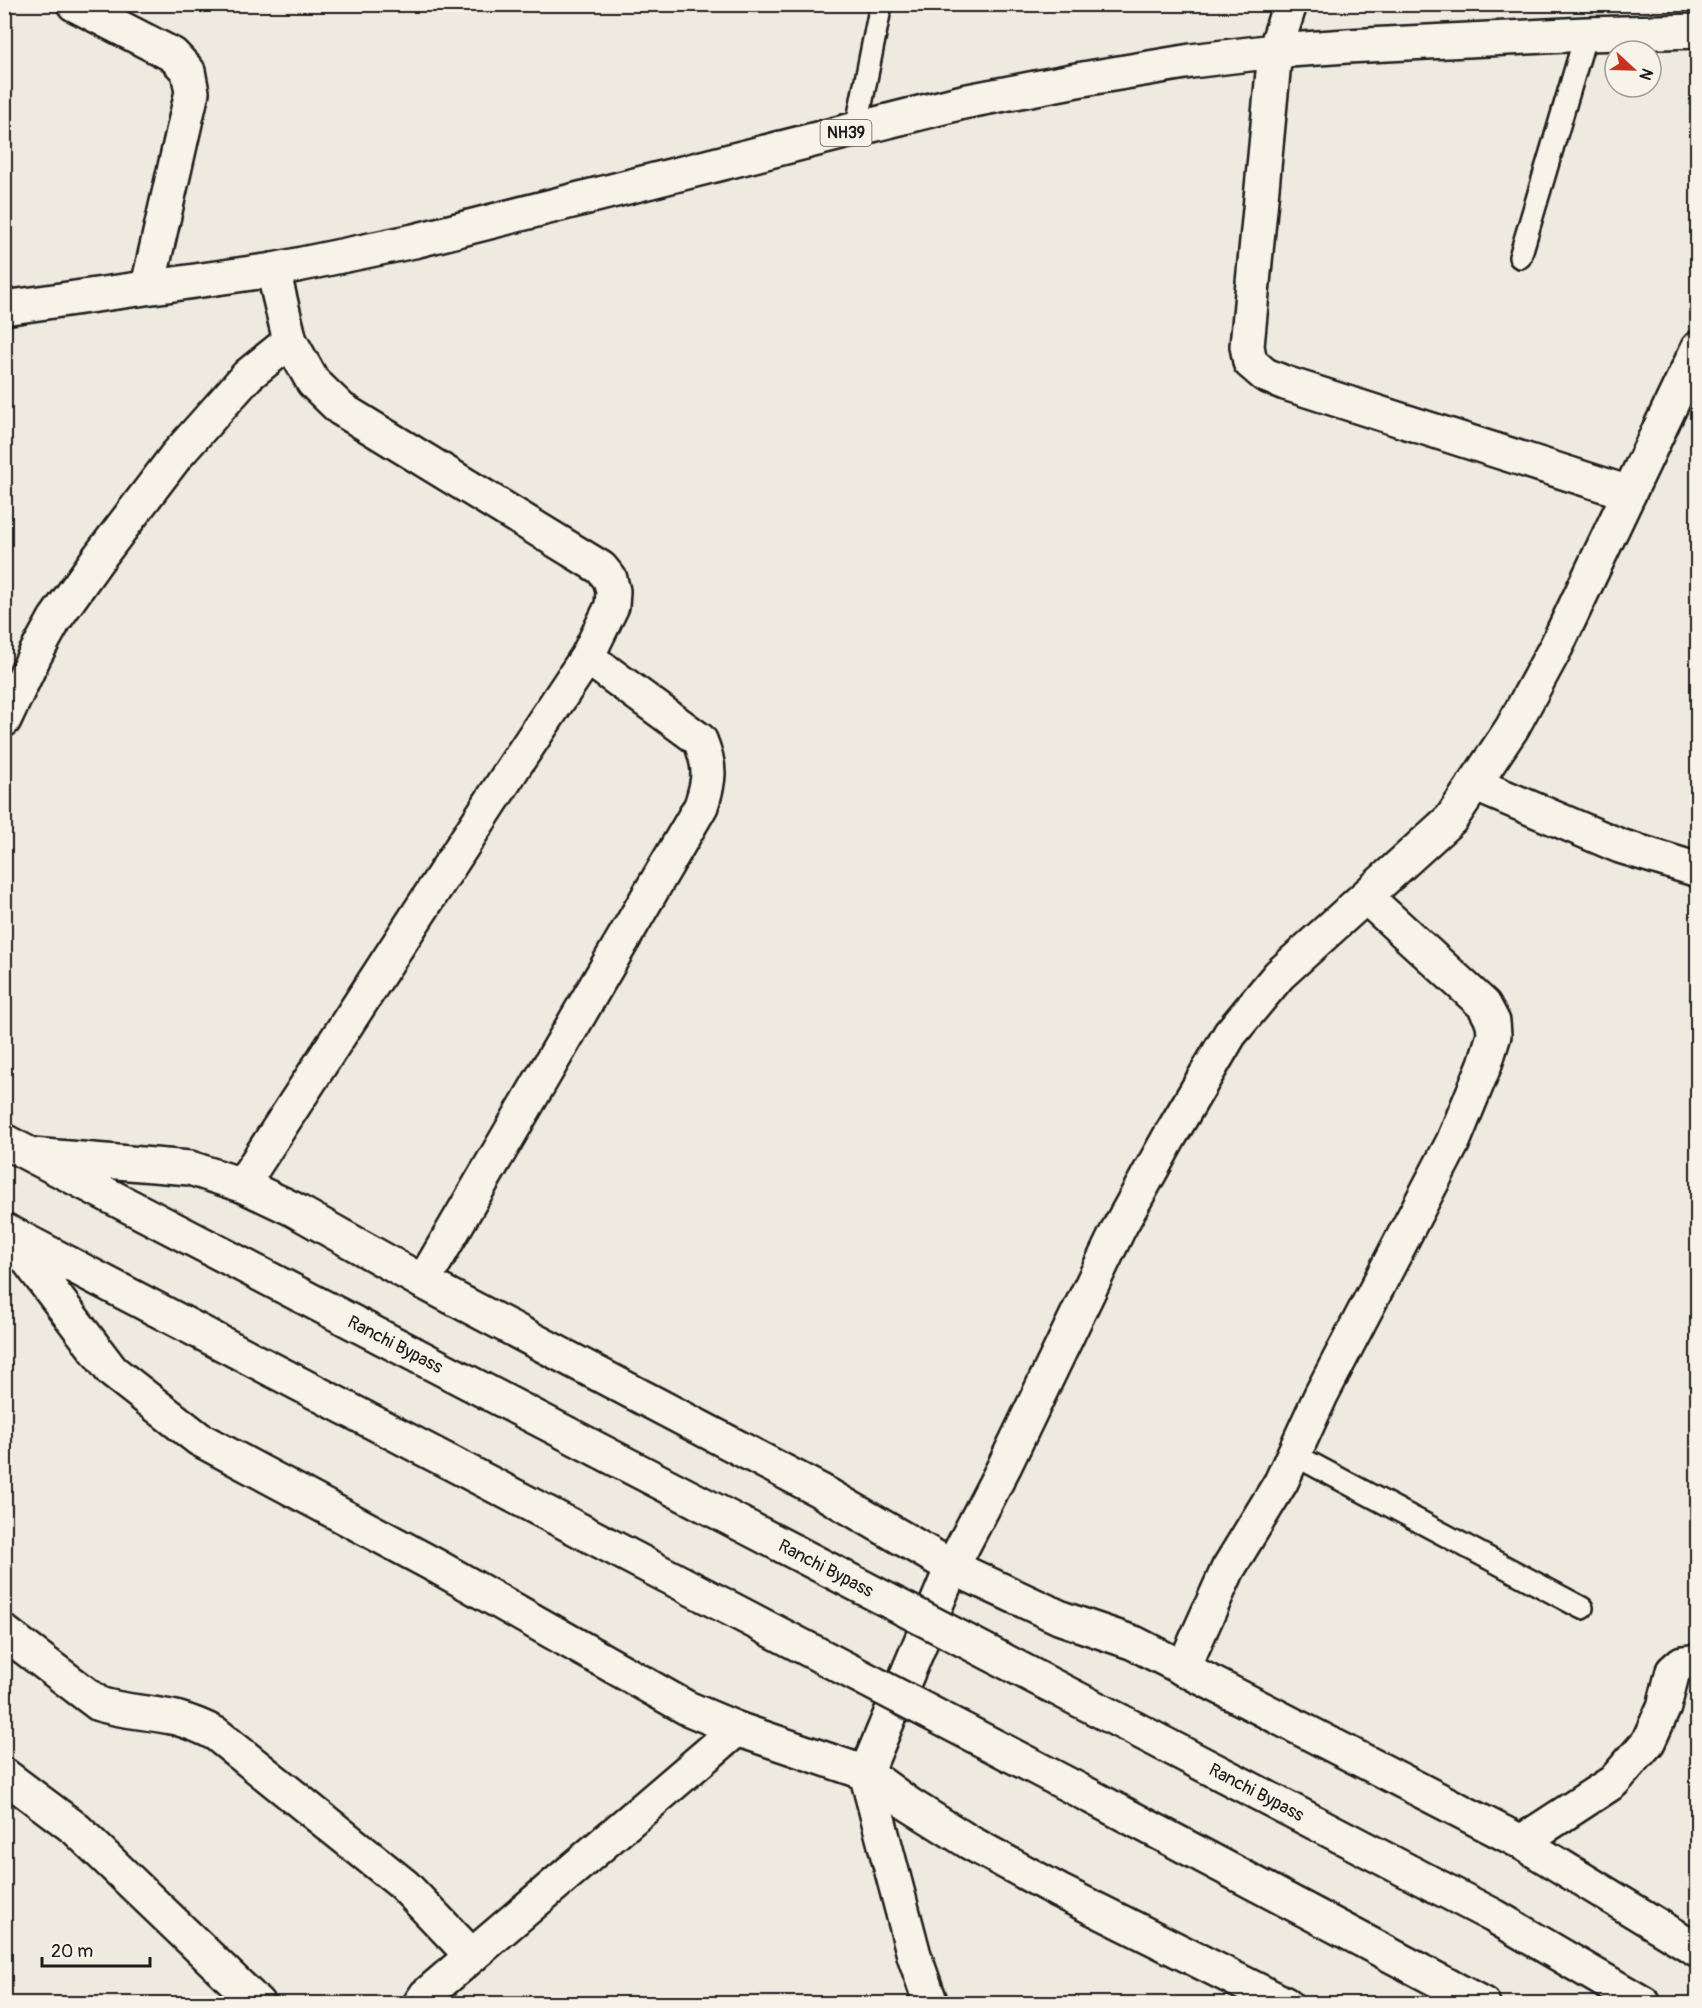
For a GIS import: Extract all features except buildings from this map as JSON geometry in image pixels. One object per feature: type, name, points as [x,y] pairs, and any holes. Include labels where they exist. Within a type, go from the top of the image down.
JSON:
[{"type":"main road","points":[[74,4],[173,55],[188,71],[192,92],[148,286]]},
{"type":"main road","points":[[1290,4],[1275,51],[1247,345],[1250,362],[1265,375],[1285,383],[1629,492]]},
{"type":"main road","name":"NH39","points":[[4,308],[273,270],[414,241],[963,102],[1066,82],[1275,51],[1586,34],[1698,32]]},
{"type":"main road","points":[[242,1185],[587,657],[612,606],[613,591],[610,579],[601,568],[342,409],[313,382],[290,341],[273,270]]},
{"type":"main road","points":[[4,720],[55,619],[176,456],[248,375],[290,341]]},
{"type":"main road","points":[[931,2004],[914,1954],[866,1773],[952,1567],[1004,1467],[1119,1228],[1230,1034],[1279,975],[1451,819],[1512,728],[1556,647],[1698,348]]},
{"type":"main road","points":[[423,1282],[701,806],[708,782],[708,761],[700,740],[587,657]]},
{"type":"main road","points":[[1474,784],[1620,846],[1698,870]]},
{"type":"main road","points":[[1183,1669],[1228,1569],[1281,1482],[1321,1395],[1453,1142],[1485,1064],[1494,1035],[1493,1022],[1484,1005],[1365,897]]},
{"type":"main road","points":[[18,1148],[189,1168],[242,1185],[293,1209],[423,1282],[819,1490],[952,1567],[1061,1618],[1134,1643],[1521,1842],[1698,1950]]},
{"type":"main road","name":"Ranchi Bypass","points":[[18,1148],[1494,1916],[1644,2004]]},
{"type":"main road","points":[[5,1231],[1088,1795],[1483,2004]]},
{"type":"main road","points":[[5,1231],[112,1371],[199,1439],[438,1567],[687,1708],[737,1729],[866,1773],[910,1805],[969,1842],[1059,1891],[1285,2004]]},
{"type":"main road","points":[[4,1632],[99,1704],[173,1717],[194,1723],[216,1734],[404,1885],[472,1956]]},
{"type":"main road","points":[[1521,1842],[1613,1782],[1648,1742],[1664,1707],[1673,1671],[1682,1662],[1698,1660]]},
{"type":"main road","points":[[420,2004],[426,1995],[737,1729]]},
{"type":"main road","points":[[4,1775],[76,1829],[258,2004]]},
{"type":"lane","points":[[856,130],[881,4]]},
{"type":"lane","points":[[1520,257],[1586,34]]},
{"type":"lane","points":[[1293,1454],[1582,1608]]}]
